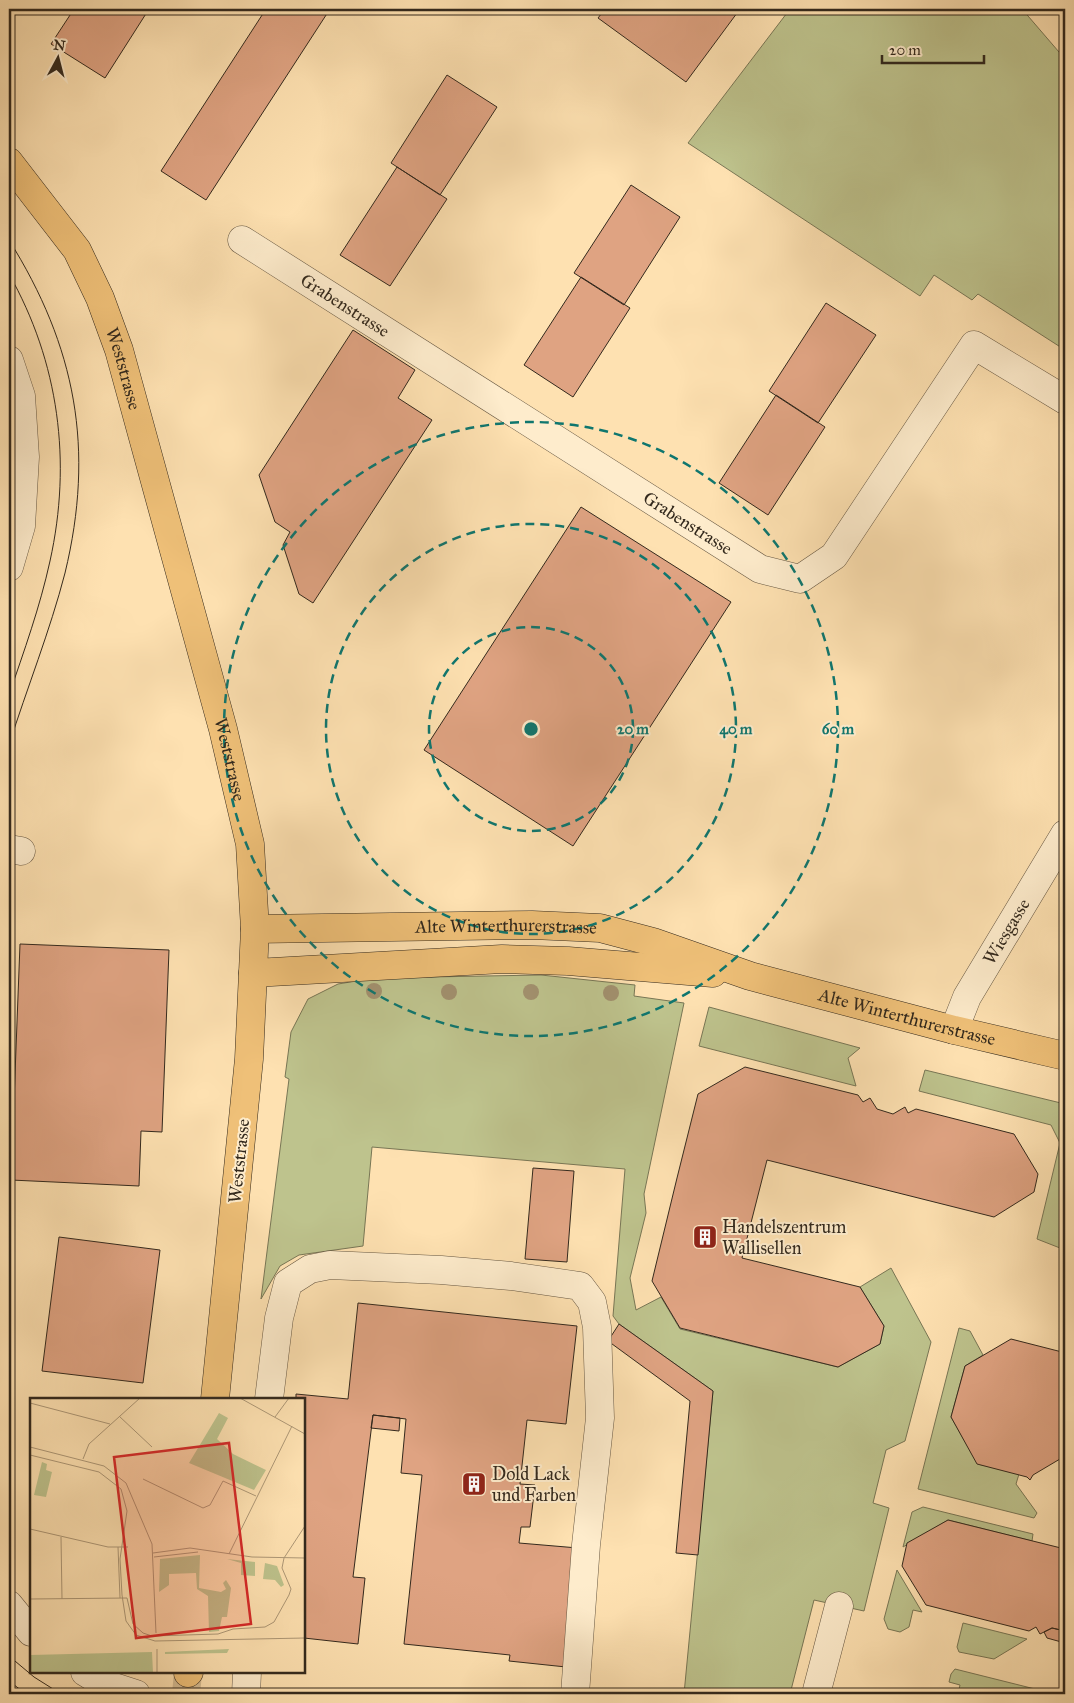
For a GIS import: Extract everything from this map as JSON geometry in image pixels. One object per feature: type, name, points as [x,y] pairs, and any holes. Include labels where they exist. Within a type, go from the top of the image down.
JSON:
[{"type":"main road","name":"Weststrasse","points":[[9,162],[77,250],[100,298],[119,350],[221,720],[250,844],[255,929],[249,1059],[215,1398]]},
{"type":"main road","name":"Alte Winterthurerstrasse","points":[[255,929],[532,925],[600,928],[653,942],[750,976],[954,1030],[1065,1056]]},
{"type":"main road","name":"Alte Winterthurerstrasse","points":[[253,973],[502,959],[568,961],[750,976]]},
{"type":"street","name":"Grabenstrasse","points":[[242,240],[760,569],[800,579],[834,556],[974,345],[1065,400]]},
{"type":"street","points":[[9,360],[21,396],[25,457],[21,526],[9,567]]},
{"type":"street","name":"Wiesgasse","points":[[954,1030],[967,997],[1065,834]]},
{"type":"street","points":[[269,1398],[279,1318],[288,1283],[310,1269],[330,1265],[441,1270],[511,1276],[580,1286],[592,1302],[597,1327],[600,1418],[586,1545],[575,1694]]},
{"type":"street","points":[[9,1605],[30,1631]]},
{"type":"street","points":[[816,1694],[839,1606]]},
{"type":"street","points":[[87,1673],[105,1684],[136,1694]]},
{"type":"street","points":[[246,1694],[247,1673]]},
{"type":"green space","points":[[790,9],[1022,9],[1065,59],[1065,350],[978,294],[972,300],[934,275],[920,296],[688,143]]},
{"type":"green space","points":[[541,975],[635,985],[634,996],[684,1003],[644,1194],[646,1213],[630,1278],[636,1310],[661,1297],[680,1329],[838,1367],[880,1344],[884,1326],[860,1287],[891,1268],[931,1342],[905,1441],[886,1450],[873,1503],[889,1508],[864,1611],[814,1600],[790,1694],[684,1694],[713,1391],[619,1324],[613,1316],[625,1169],[372,1147],[363,1246],[299,1255],[280,1266],[261,1299],[289,1079],[285,1077],[291,1032],[308,999],[338,984],[375,978]]},
{"type":"green space","points":[[709,1007],[860,1048],[848,1058],[856,1086],[699,1046]]},
{"type":"green space","points":[[925,1070],[1065,1104],[1065,1245],[1060,1248],[1037,1239],[1060,1143],[1051,1125],[919,1091]]},
{"type":"green space","points":[[959,1328],[970,1331],[983,1355],[965,1366],[951,1417],[978,1464],[1019,1474],[1016,1484],[1037,1513],[1034,1518],[918,1489]]},
{"type":"green space","points":[[923,1507],[1033,1534],[1032,1541],[948,1520],[903,1547],[912,1512]]},
{"type":"green space","points":[[897,1570],[922,1612],[913,1610],[909,1627],[900,1632],[888,1629],[884,1619]]},
{"type":"green space","points":[[963,1623],[1027,1639],[994,1659],[959,1652],[957,1647]]},
{"type":"green space","points":[[955,1669],[1055,1694],[958,1694],[960,1685],[949,1682],[951,1674]]},
{"type":"building","points":[[74,9],[149,9],[105,78],[51,44]]},
{"type":"building","points":[[266,9],[330,9],[206,200],[161,171]]},
{"type":"building","points":[[605,9],[740,9],[686,82],[598,18]]},
{"type":"building","points":[[447,75],[497,107],[440,195],[391,163]]},
{"type":"building","points":[[397,167],[447,199],[390,286],[340,255]]},
{"type":"building","points":[[631,185],[680,217],[624,305],[574,273]]},
{"type":"building","points":[[581,277],[630,308],[573,397],[524,365]]},
{"type":"building","points":[[826,303],[876,335],[818,423],[769,391]]},
{"type":"building","points":[[353,330],[415,370],[398,398],[432,420],[313,603],[299,594],[283,545],[290,532],[275,522],[259,475]]},
{"type":"building","points":[[776,395],[825,427],[768,515],[719,483]]},
{"type":"building","points":[[581,507],[731,602],[573,846],[424,750]]},
{"type":"building","points":[[20,944],[169,950],[162,1132],[141,1131],[139,1186],[11,1180]]},
{"type":"building","name":"Handelszentrum Wallisellen","points":[[745,1067],[858,1095],[863,1102],[870,1098],[877,1109],[893,1114],[905,1107],[908,1113],[916,1109],[1014,1134],[1038,1174],[1034,1192],[994,1217],[767,1160],[742,1258],[860,1287],[884,1326],[880,1344],[838,1367],[680,1328],[652,1281],[677,1178],[698,1094]]},
{"type":"building","points":[[533,1168],[574,1171],[567,1262],[525,1259]]},
{"type":"building","points":[[59,1237],[160,1250],[143,1383],[42,1371]]},
{"type":"building","name":"Dold Lack und Farben","points":[[358,1303],[577,1326],[566,1424],[527,1420],[520,1484],[535,1485],[530,1527],[521,1527],[519,1543],[578,1548],[566,1667],[509,1661],[510,1655],[404,1644],[422,1475],[401,1473],[406,1419],[373,1415],[353,1577],[365,1578],[358,1644],[305,1638],[305,1398],[296,1398],[296,1394],[348,1399]]},
{"type":"building","points":[[619,1324],[713,1391],[698,1555],[676,1553],[690,1401],[608,1341]]},
{"type":"building","points":[[1011,1339],[1062,1352],[1065,1358],[1065,1456],[1033,1475],[1030,1480],[1027,1477],[977,1464],[951,1417],[965,1366]]},
{"type":"building","points":[[373,1415],[400,1418],[399,1431],[371,1428]]},
{"type":"building","points":[[948,1520],[1065,1549],[1065,1631],[1052,1628],[1040,1634],[1036,1627],[1029,1631],[926,1605],[902,1566],[907,1543]]},
{"type":"building","points":[[1052,1628],[1065,1631],[1065,1643],[1047,1638],[1044,1632]]},
{"type":"tunnel","points":[[186,1694],[188,1673]]},
{"type":"tram line","points":[[9,240],[32,280],[50,320],[64,360],[73,400],[78,441],[78,484],[74,527],[65,573],[9,745]]},
{"type":"tram line","points":[[9,274],[40,342],[50,377],[60,450],[57,524],[50,561],[31,629],[9,695]]},
{"type":"tram line","points":[[9,1656],[34,1677],[61,1694]]},
{"type":"tram line","points":[[9,1681],[26,1694]]},
{"type":"place","name":"Handelszentrum Wallisellen","points":[[705,1237]]},
{"type":"place","name":"Dold Lack und Farben","points":[[474,1484]]}]
